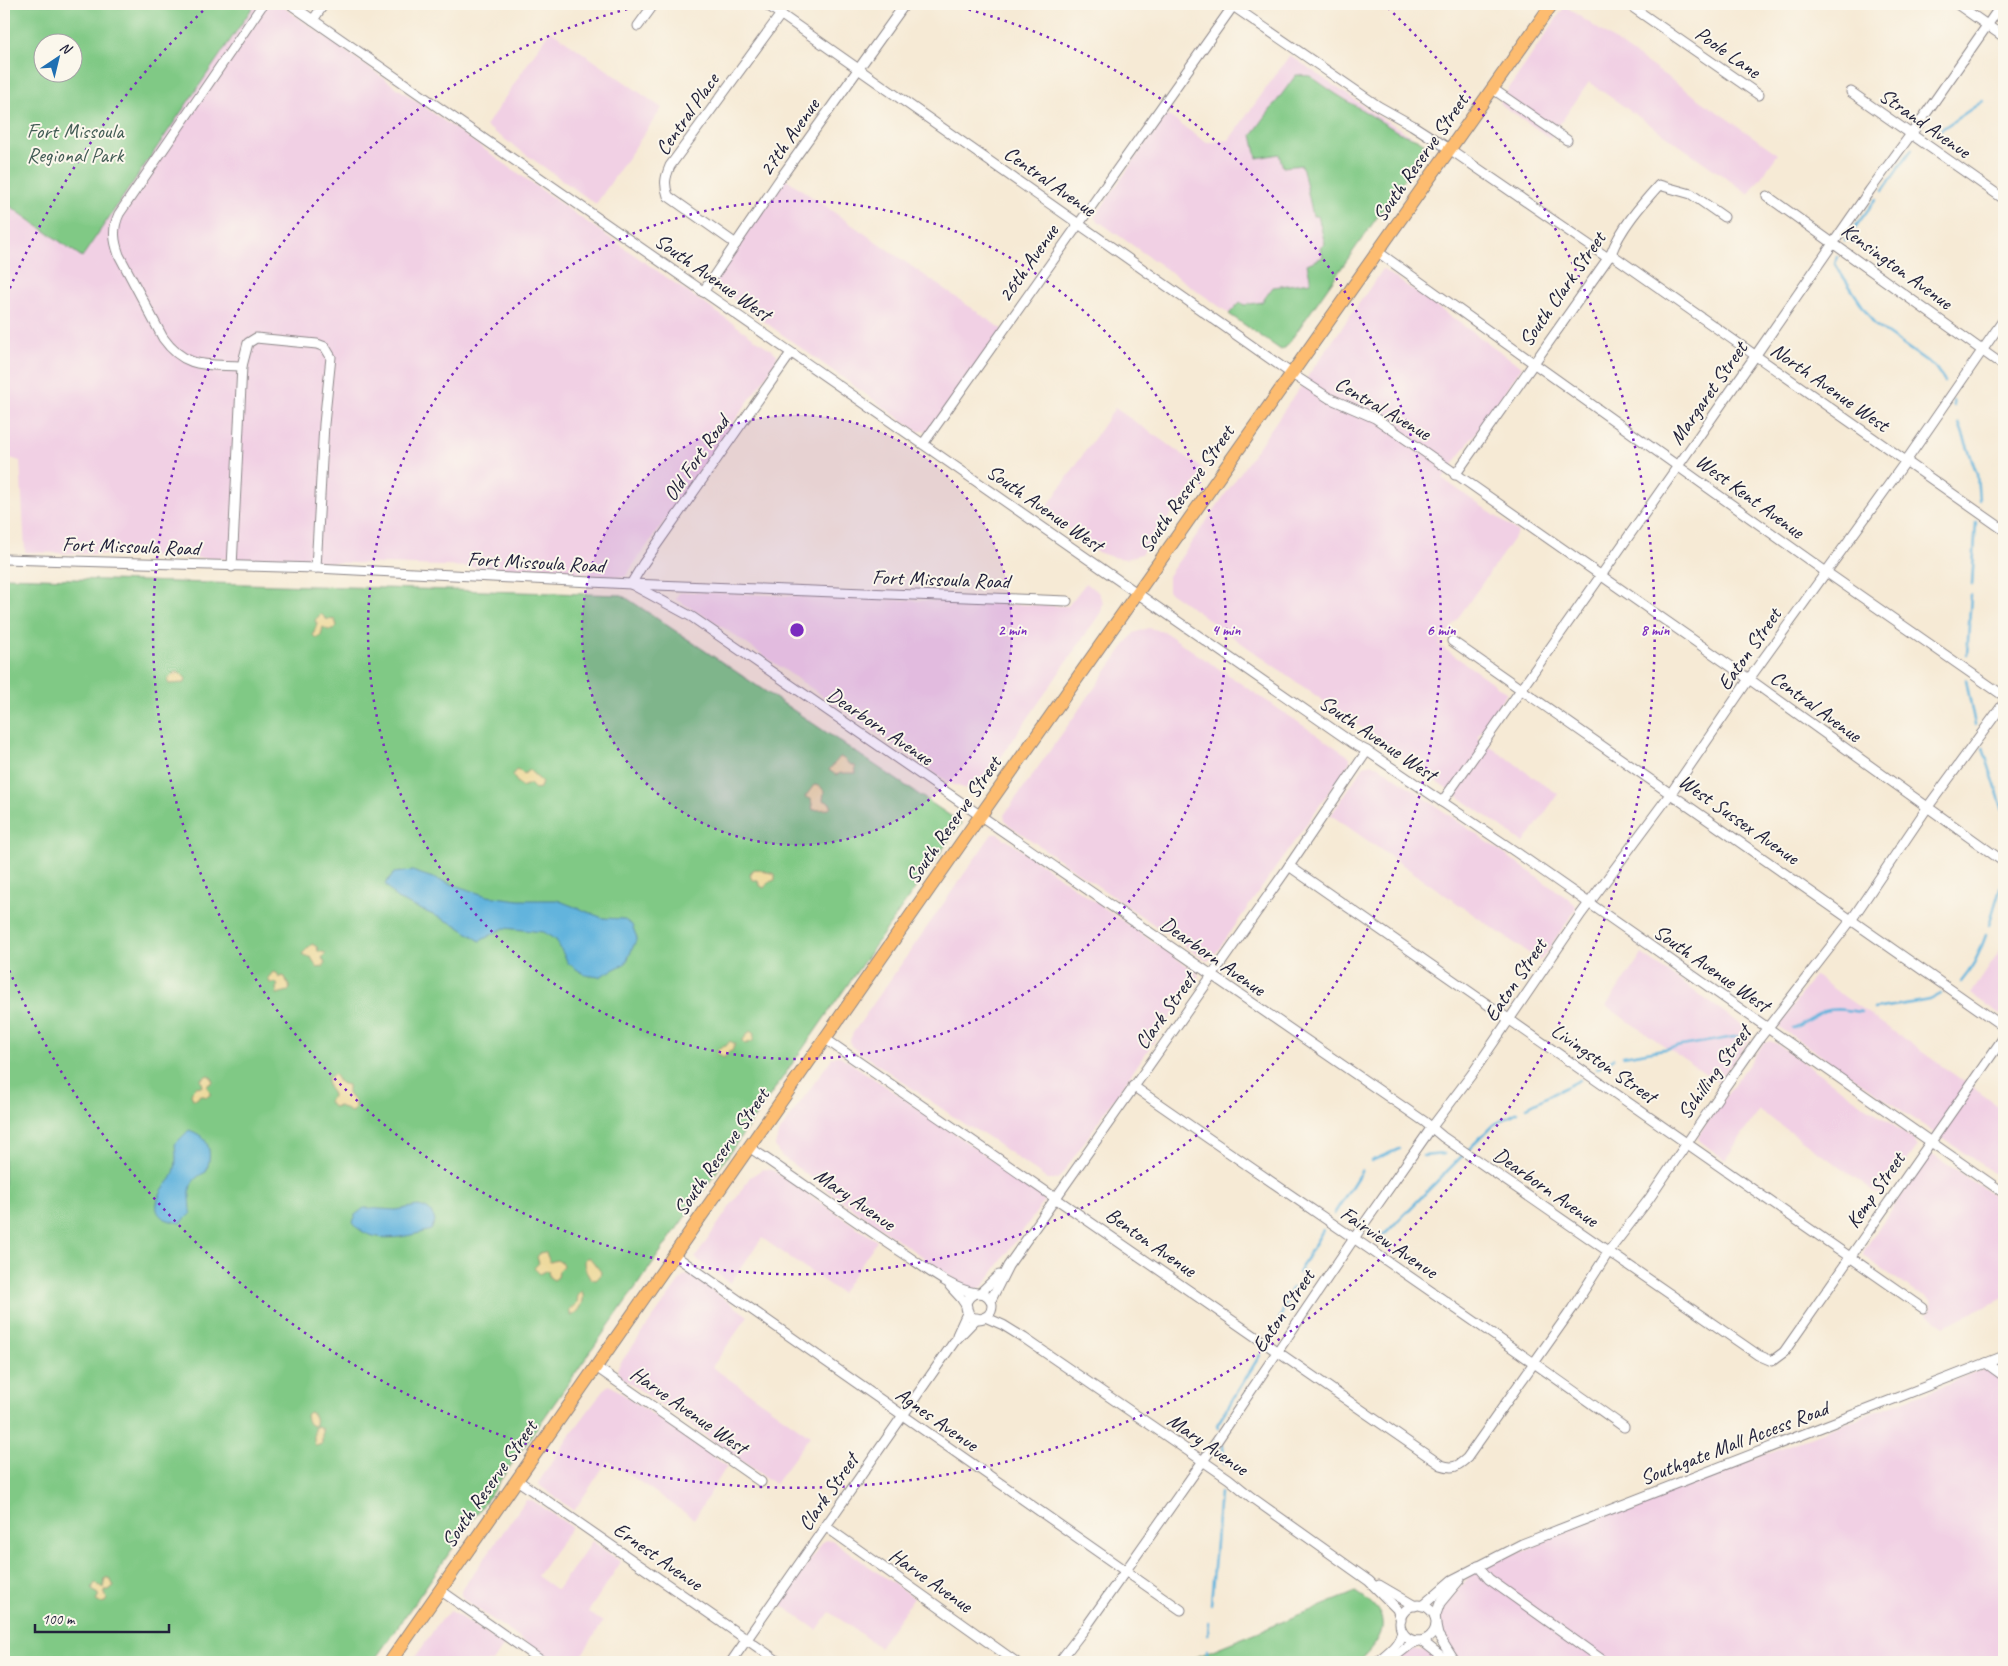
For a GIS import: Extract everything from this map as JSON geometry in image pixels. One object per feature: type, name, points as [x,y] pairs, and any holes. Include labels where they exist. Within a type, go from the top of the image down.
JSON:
[{"type":"highway","name":"South Reserve Street","points":[[390,1662],[824,1038],[1552,4]]},
{"type":"street","points":[[242,366],[188,362],[170,348],[119,255],[114,228],[119,214],[263,4]]},
{"type":"street","name":"South Avenue West","points":[[290,4],[1136,593],[1589,903],[2004,1192]]},
{"type":"street","points":[[313,20],[324,4]]},
{"type":"street","points":[[638,26],[654,4]]},
{"type":"street","name":"Central Avenue","points":[[766,4],[1292,374],[1329,398],[1375,418],[1749,679],[2004,862]]},
{"type":"street","name":"27th Avenue","points":[[703,292],[782,176],[905,4]]},
{"type":"street","name":"Poole Lane","points":[[1628,4],[1759,95]]},
{"type":"street","points":[[1957,4],[2004,37]]},
{"type":"street","name":"Margaret Street","points":[[1442,802],[1833,242],[2002,4]]},
{"type":"street","name":"North Avenue West","points":[[1232,5],[1378,106],[1451,150],[1610,256],[2004,530]]},
{"type":"street","name":"26th Avenue","points":[[923,444],[1232,5]]},
{"type":"street","name":"Central Place","points":[[736,244],[668,196],[665,177],[670,166],[780,14]]},
{"type":"street","points":[[1492,89],[1567,140]]},
{"type":"street","name":"Strand Avenue","points":[[1851,92],[2004,199]]},
{"type":"street","name":"South Clark Street","points":[[1456,475],[1532,363],[1610,256],[1615,244],[1646,199],[1659,185],[1691,194],[1724,217]]},
{"type":"street","name":"Kensington Avenue","points":[[1767,196],[2004,366]]},
{"type":"street","name":"West Kent Avenue","points":[[1378,252],[1826,572],[2004,696]]},
{"type":"street","name":"Eaton Street","points":[[1059,1662],[1066,1656],[1125,1572],[1353,1239],[1510,1019],[1589,903],[1671,793],[1749,679],[1906,461],[2004,319]]},
{"type":"street","points":[[232,567],[242,366],[248,343],[256,338],[316,344],[325,347],[331,357],[324,424],[316,568]]},
{"type":"street","name":"Old Fort Road","points":[[631,584],[791,353]]},
{"type":"street","name":"Fort Missoula Road","points":[[4,559],[316,568],[631,584],[1067,601]]},
{"type":"street","name":"Dearborn Avenue","points":[[631,584],[692,618],[1432,1127],[1758,1355],[1772,1361]]},
{"type":"street","name":"West Sussex Avenue","points":[[1452,641],[2004,1027]]},
{"type":"street","name":"Schilling Street","points":[[1458,1466],[1467,1458],[1609,1251],[1649,1199],[1686,1142],[1767,1028],[1852,919],[1927,808],[2004,703]]},
{"type":"street","name":"Clark Street","points":[[1008,1266],[1289,866],[1367,751]]},
{"type":"street","name":"Livingston Street","points":[[1289,866],[1923,1308]]},
{"type":"street","name":"Kemp Street","points":[[1772,1361],[1784,1352],[2004,1036]]},
{"type":"street","name":"Benton Avenue","points":[[824,1038],[1441,1465],[1451,1468],[1458,1466]]},
{"type":"street","name":"Fairview Avenue","points":[[1133,1086],[1534,1362],[1624,1427]]},
{"type":"street","name":"Mary Avenue","points":[[749,1147],[942,1279]]},
{"type":"street","name":"Agnes Avenue","points":[[674,1255],[1181,1610]]},
{"type":"street","points":[[942,1279],[956,1291],[967,1309],[981,1318],[992,1304],[1008,1266]]},
{"type":"street","points":[[967,1309],[969,1298],[978,1293],[1008,1266]]},
{"type":"street","points":[[942,1279],[968,1292],[985,1294],[992,1304]]},
{"type":"street","name":"Mary Avenue","points":[[992,1304],[1024,1338]]},
{"type":"street","name":"Clark Street","points":[[731,1662],[904,1417],[954,1342],[967,1309]]},
{"type":"street","name":"Clark Street","points":[[954,1342],[981,1318]]},
{"type":"street","name":"Mary Avenue","points":[[981,1318],[1003,1325],[1024,1338],[1229,1478],[1251,1497],[1369,1581],[1419,1606]]},
{"type":"street","name":"Southgate Mall Access Road","points":[[1419,1606],[1452,1580],[1522,1544],[2004,1356]]},
{"type":"street","points":[[1986,1363],[2004,1376]]},
{"type":"street","name":"Harve Avenue West","points":[[596,1366],[762,1482]]},
{"type":"street","name":"Ernest Avenue","points":[[517,1480],[779,1662]]},
{"type":"street","name":"Harve Avenue","points":[[826,1526],[1016,1662]]},
{"type":"street","points":[[1478,1566],[1490,1579],[1605,1662]]},
{"type":"street","name":"Southgate Mall Access Road","points":[[1435,1622],[1436,1610],[1444,1597],[1460,1579],[1478,1566]]},
{"type":"street","name":"Mary Avenue","points":[[1369,1581],[1397,1609],[1401,1620]]},
{"type":"street","points":[[440,1590],[543,1662]]},
{"type":"street","points":[[1377,1662],[1400,1640],[1402,1631],[1401,1620],[1406,1611],[1419,1606],[1428,1608],[1435,1622],[1438,1635],[1455,1662]]},
{"type":"street","points":[[1388,1662],[1411,1644],[1431,1636],[1435,1622]]},
{"type":"street","points":[[1402,1631],[1409,1638],[1420,1641],[1449,1662]]},
{"type":"shaded area","points":[[255,4],[279,4],[777,354],[776,362],[625,577],[472,567],[25,552],[20,461],[4,456],[4,202],[82,257]]},
{"type":"shaded area","points":[[1565,6],[1778,154],[1749,194],[1589,82],[1550,138],[1499,103]]},
{"type":"shaded area","points":[[550,30],[662,108],[596,204],[486,126]]},
{"type":"shaded area","points":[[1290,55],[1375,114],[1425,144],[1425,149],[1286,347],[1281,350],[1094,218],[1166,114],[1207,143],[1229,140]]},
{"type":"shaded area","points":[[782,176],[1003,330],[932,431],[917,431],[709,282]]},
{"type":"shaded area","points":[[1383,269],[1522,367],[1443,479],[1518,532],[1439,645],[1507,693],[1477,737],[1558,794],[1524,843],[1168,591],[1168,576]]},
{"type":"shaded area","points":[[1115,408],[1205,470],[1141,554],[1126,559],[1112,557],[1095,551],[1045,510]]},
{"type":"shaded area","points":[[1086,583],[1098,592],[1103,602],[1101,612],[988,776],[980,785],[970,790],[954,785],[936,774],[712,620],[675,599],[679,593],[688,592],[1068,606]]},
{"type":"shaded area","points":[[1148,628],[1163,631],[1350,757],[1350,762],[1213,957],[1207,961],[1009,825],[1004,815],[1134,633]]},
{"type":"shaded area","points":[[1371,764],[1379,766],[1574,903],[1576,907],[1574,912],[1540,961],[1331,815],[1364,766]]},
{"type":"shaded area","points":[[992,834],[998,834],[1196,972],[1199,976],[1060,1177],[1055,1180],[1048,1180],[982,1133],[967,1126],[851,1046],[850,1040],[853,1033]]},
{"type":"shaded area","points":[[2004,945],[2004,1017],[1971,994]]},
{"type":"shaded area","points":[[1642,954],[1749,1030],[1751,1038],[1718,1082],[1606,1006]]},
{"type":"shaded area","points":[[1814,975],[2004,1110],[2004,1180],[1779,1027]]},
{"type":"shaded area","points":[[1770,1041],[1914,1140],[1917,1145],[1915,1150],[1881,1196],[1759,1110],[1725,1160],[1700,1141],[1698,1138],[1701,1131],[1764,1043]]},
{"type":"shaded area","points":[[840,1056],[900,1096],[1043,1195],[1044,1201],[982,1288],[972,1290],[963,1285],[842,1201],[780,1155],[775,1146],[778,1134],[832,1058]]},
{"type":"shaded area","points":[[1934,1156],[2004,1202],[2004,1298],[1944,1326],[1928,1315],[1932,1306],[1931,1300],[1917,1293],[1863,1256],[1864,1250],[1928,1157]]},
{"type":"shaded area","points":[[763,1169],[772,1170],[877,1241],[841,1293],[762,1238],[730,1283],[695,1258],[750,1177]]},
{"type":"shaded area","points":[[691,1275],[748,1316],[712,1367],[810,1436],[775,1484],[621,1377],[617,1370],[683,1276]]},
{"type":"shaded area","points":[[2004,1362],[2004,1662],[1460,1662],[1442,1638],[1439,1619],[1443,1608],[1471,1574],[1502,1557],[1528,1550],[1555,1535]]},
{"type":"shaded area","points":[[610,1385],[727,1466],[694,1519],[608,1460],[574,1511],[539,1485],[540,1480],[571,1434],[606,1387]]},
{"type":"shaded area","points":[[526,1500],[532,1500],[572,1527],[537,1576],[557,1590],[592,1541],[621,1562],[588,1612],[603,1622],[577,1662],[554,1662],[463,1599],[461,1595],[463,1588]]},
{"type":"shaded area","points":[[827,1540],[833,1541],[914,1598],[879,1647],[830,1612],[817,1630],[780,1604],[823,1542]]},
{"type":"shaded area","points":[[451,1611],[504,1645],[493,1662],[412,1662],[442,1618]]},
{"type":"shaded area","points":[[1412,1649],[1429,1651],[1444,1662],[1394,1662]]},
{"type":"green space","name":"Fort Missoula Regional Park","points":[[4,4],[255,4],[82,257],[4,202]]},
{"type":"green space","points":[[1296,75],[1310,76],[1398,132],[1425,144],[1425,149],[1286,347],[1281,350],[1229,314],[1240,302],[1244,305],[1262,302],[1273,287],[1311,282],[1307,264],[1323,257],[1320,247],[1325,244],[1318,216],[1313,216],[1302,165],[1283,167],[1279,154],[1257,158],[1252,135]]},
{"type":"green space","points":[[4,577],[622,595],[961,823],[373,1662],[4,1662]]},
{"type":"green space","points":[[1356,1592],[1376,1609],[1381,1617],[1382,1626],[1376,1643],[1359,1662],[1183,1662]]},
{"type":"sand","points":[[321,614],[326,619],[335,620],[337,626],[333,630],[323,627],[321,636],[316,638],[313,635],[317,624],[315,620]]},
{"type":"sand","points":[[174,673],[182,674],[186,681],[184,683],[169,684],[167,680]]},
{"type":"sand","points":[[840,757],[855,766],[856,773],[836,775],[829,770]]},
{"type":"sand","points":[[517,769],[524,774],[529,770],[542,782],[540,788],[535,789],[530,784],[521,787],[512,775]]},
{"type":"sand","points":[[814,785],[820,786],[824,791],[823,800],[830,803],[831,807],[829,809],[813,810],[811,799],[805,797]]},
{"type":"sand","points":[[756,869],[775,874],[775,880],[769,882],[764,888],[759,885],[758,880],[752,880],[750,875]]},
{"type":"sand","points":[[312,944],[317,947],[318,951],[326,953],[322,958],[325,963],[323,967],[317,968],[311,957],[305,957],[302,954]]},
{"type":"sand","points":[[273,972],[277,973],[279,978],[285,977],[290,989],[288,991],[277,994],[276,988],[278,985],[270,983],[268,978]]},
{"type":"sand","points":[[750,1031],[754,1034],[753,1041],[745,1044],[742,1041]]},
{"type":"sand","points":[[730,1041],[735,1044],[732,1051],[728,1052],[724,1058],[717,1054],[721,1047],[726,1046]]},
{"type":"sand","points":[[334,1074],[340,1083],[348,1085],[348,1094],[355,1102],[355,1109],[351,1112],[339,1106],[333,1107],[329,1102],[333,1094],[328,1087],[327,1079]]},
{"type":"sand","points":[[208,1075],[212,1078],[213,1082],[206,1086],[211,1094],[207,1097],[200,1095],[197,1099],[193,1099],[192,1091],[196,1087],[203,1086],[201,1079]]},
{"type":"sand","points":[[541,1252],[546,1253],[550,1262],[557,1260],[562,1263],[563,1266],[559,1271],[558,1277],[554,1280],[549,1277],[548,1270],[540,1274],[534,1268],[539,1263],[537,1257]]},
{"type":"sand","points":[[585,1258],[590,1258],[601,1272],[596,1280],[591,1279],[587,1271],[584,1264]]},
{"type":"sand","points":[[582,1291],[581,1306],[571,1316],[569,1310],[577,1303],[578,1294]]},
{"type":"sand","points":[[309,1412],[315,1418],[314,1426],[310,1425],[307,1421],[306,1415]]},
{"type":"sand","points":[[318,1426],[322,1429],[322,1443],[315,1445],[314,1428]]},
{"type":"sand","points":[[105,1578],[110,1578],[114,1587],[104,1591],[107,1599],[105,1602],[100,1603],[96,1601],[99,1594],[92,1590],[95,1583],[103,1588]]},
{"type":"water","points":[[412,871],[487,896],[519,900],[557,900],[603,918],[623,919],[632,925],[637,938],[626,963],[599,977],[585,975],[568,963],[556,940],[543,932],[504,928],[480,941],[456,925],[397,899],[385,884],[394,873]]},
{"type":"water","points":[[189,1130],[202,1137],[208,1146],[208,1165],[206,1172],[194,1180],[190,1189],[191,1213],[181,1223],[173,1222],[159,1214],[157,1209],[158,1198],[174,1171],[176,1160],[175,1144]]},
{"type":"water","points":[[418,1206],[431,1212],[435,1221],[431,1230],[389,1238],[369,1235],[353,1223],[355,1215],[364,1208],[396,1210]]},
{"type":"waterway","points":[[1933,135],[1983,101]]},
{"type":"waterway","points":[[1883,190],[1912,149]]},
{"type":"waterway","points":[[1845,241],[1876,199]]},
{"type":"waterway","points":[[1837,257],[1835,264],[1875,325],[1935,367],[1945,382]]},
{"type":"waterway","points":[[1953,401],[1954,406]]},
{"type":"waterway","points":[[1959,423],[1977,474],[1979,500]]},
{"type":"waterway","points":[[1972,584],[1976,522]]},
{"type":"waterway","points":[[1967,655],[1971,595]]},
{"type":"waterway","points":[[1966,680],[1975,725]]},
{"type":"waterway","points":[[1983,748],[2004,813]]},
{"type":"waterway","points":[[1989,925],[2004,875]]},
{"type":"waterway","points":[[1961,982],[1976,960],[1986,935]]},
{"type":"waterway","points":[[1874,1009],[1930,1000],[1941,994]]},
{"type":"waterway","points":[[1793,1028],[1830,1010],[1839,1009],[1861,1012]]},
{"type":"waterway","points":[[1623,1056],[1746,1035]]},
{"type":"waterway","points":[[1597,1069],[1614,1058]]},
{"type":"waterway","points":[[1527,1107],[1580,1080]]},
{"type":"waterway","points":[[1467,1151],[1493,1125],[1518,1112]]},
{"type":"waterway","points":[[1371,1161],[1399,1149]]},
{"type":"waterway","points":[[1423,1156],[1444,1154]]},
{"type":"waterway","points":[[1382,1237],[1463,1155]]},
{"type":"waterway","points":[[1334,1214],[1362,1170]]},
{"type":"waterway","points":[[1298,1273],[1323,1230]]},
{"type":"waterway","points":[[1274,1333],[1292,1288]]},
{"type":"waterway","points":[[1218,1428],[1217,1425],[1260,1355]]},
{"type":"waterway","points":[[1223,1445],[1224,1463]]},
{"type":"waterway","points":[[1211,1604],[1220,1493]]},
{"type":"waterway","points":[[1208,1635],[1209,1622]]},
{"type":"waterway","points":[[1206,1662],[1207,1650]]}]
